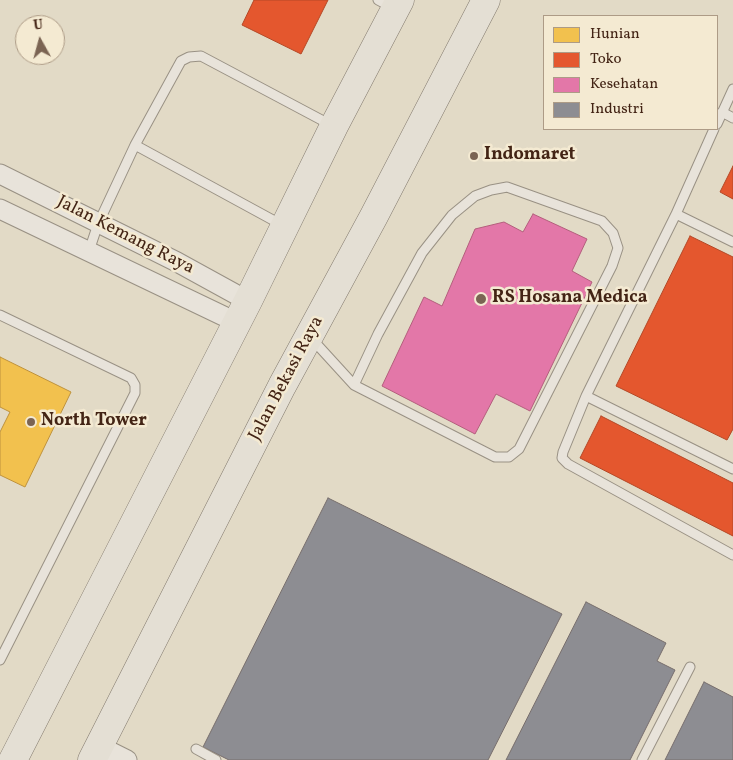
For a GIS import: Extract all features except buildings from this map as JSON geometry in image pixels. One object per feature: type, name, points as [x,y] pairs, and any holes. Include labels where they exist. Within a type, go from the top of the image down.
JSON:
[{"type":"main road","name":"Jalan Bekasi Raya","points":[[96,753],[282,386],[486,0]]},
{"type":"main road","points":[[13,760],[285,226],[391,3]]},
{"type":"street","name":"Jalan Kemang Raya","points":[[0,174],[177,262],[242,312]]},
{"type":"street","name":"Jalan Kemang Raya","points":[[0,209],[89,251],[242,312]]},
{"type":"street","points":[[96,753],[127,760]]},
{"type":"lane","points":[[89,251],[98,224],[135,145],[181,61],[201,56],[334,126]]},
{"type":"lane","points":[[718,122],[733,89]]},
{"type":"lane","points":[[722,112],[733,118]]},
{"type":"lane","points":[[714,130],[676,214],[586,396],[562,458],[564,462],[733,555]]},
{"type":"lane","points":[[135,145],[285,226]]},
{"type":"lane","points":[[310,336],[354,385],[495,457],[509,457],[519,449],[612,266],[618,248],[613,234],[602,221],[507,187],[475,196],[452,214],[422,253],[378,334],[354,385]]},
{"type":"lane","points":[[676,214],[733,242]]},
{"type":"lane","points":[[0,315],[131,378],[136,385],[135,393],[0,660]]},
{"type":"lane","points":[[586,396],[733,469]]},
{"type":"lane","points":[[642,760],[690,667]]},
{"type":"lane","points":[[196,750],[216,760]]},
{"type":"place","name":"Indomaret","points":[[474,156]]},
{"type":"place","name":"RS Hosana Medica","points":[[481,299]]},
{"type":"place","name":"North Tower","points":[[31,422]]}]
